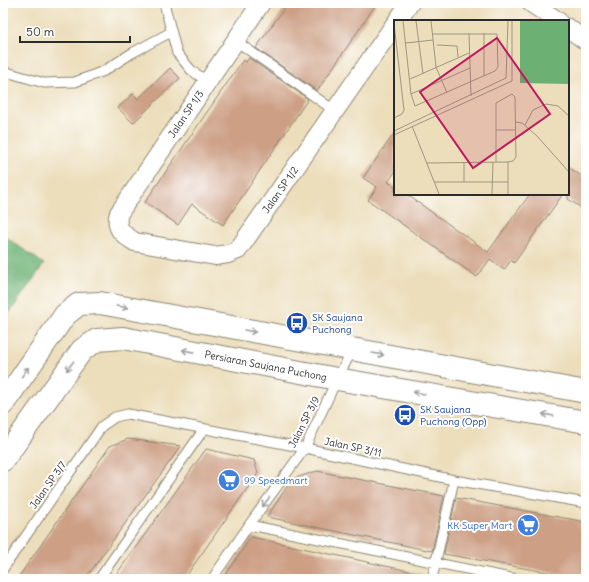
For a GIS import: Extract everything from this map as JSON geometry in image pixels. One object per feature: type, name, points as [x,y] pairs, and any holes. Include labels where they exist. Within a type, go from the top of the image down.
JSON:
[{"type":"street","name":"Jalan SP 1/3","points":[[118,228],[117,220],[119,213],[261,3]]},
{"type":"street","points":[[398,20],[410,3]]},
{"type":"street","points":[[531,3],[556,20]]},
{"type":"street","name":"Jalan SP 1/2","points":[[118,228],[125,237],[135,242],[216,256],[228,254],[238,250],[394,25]]},
{"type":"street","points":[[569,29],[586,41]]},
{"type":"street","points":[[3,404],[65,315],[79,304],[100,303],[586,392]]},
{"type":"street","name":"Persiaran Saujana Puchong","points":[[3,460],[82,350],[97,340],[122,338],[337,379],[586,422]]},
{"type":"lane","points":[[164,3],[177,53],[191,70],[208,82]]},
{"type":"lane","points":[[3,71],[44,83],[75,82],[104,71],[132,53],[171,32]]},
{"type":"lane","points":[[236,41],[335,111]]},
{"type":"lane","name":"Jalan SP 3/9","points":[[212,579],[248,525],[305,448],[337,379],[353,349]]},
{"type":"lane","name":"Jalan SP 3/11","points":[[115,417],[128,414],[305,448],[454,480],[586,503]]},
{"type":"lane","name":"Jalan SP 3/7","points":[[3,569],[102,426],[115,417]]},
{"type":"lane","points":[[99,579],[204,429]]},
{"type":"lane","points":[[432,579],[454,480]]},
{"type":"lane","points":[[248,525],[516,579]]},
{"type":"green space","points":[[3,235],[44,264],[3,322]]},
{"type":"building","points":[[288,3],[377,3],[317,91],[256,48]]},
{"type":"building","points":[[249,58],[308,99],[223,225],[192,204],[178,225],[145,202],[243,60],[246,62]]},
{"type":"building","points":[[170,68],[180,78],[133,123],[118,108],[133,94],[138,99]]},
{"type":"building","points":[[394,133],[394,173],[388,182],[394,185],[394,195],[407,195],[488,252],[529,195],[562,195],[514,263],[511,260],[504,270],[490,259],[477,277],[368,200],[377,187],[363,178]]},
{"type":"building","points":[[569,168],[586,179],[586,211],[568,199]]},
{"type":"building","points":[[128,439],[181,446],[85,579],[17,579],[110,446]]},
{"type":"building","points":[[206,449],[254,460],[258,473],[184,579],[113,579]]},
{"type":"building","points":[[317,471],[444,496],[432,551],[267,517],[292,479]]},
{"type":"building","points":[[456,498],[586,522],[586,579],[444,554]]},
{"type":"building","points":[[251,537],[423,574],[423,579],[223,579]]},
{"type":"place","name":"SK Saujana Puchong","points":[[297,323]]},
{"type":"place","name":"SK Saujana Puchong (Opp)","points":[[405,415]]},
{"type":"place","name":"99 Speedmart","points":[[229,480]]},
{"type":"place","name":"KK Super Mart","points":[[528,525]]}]
